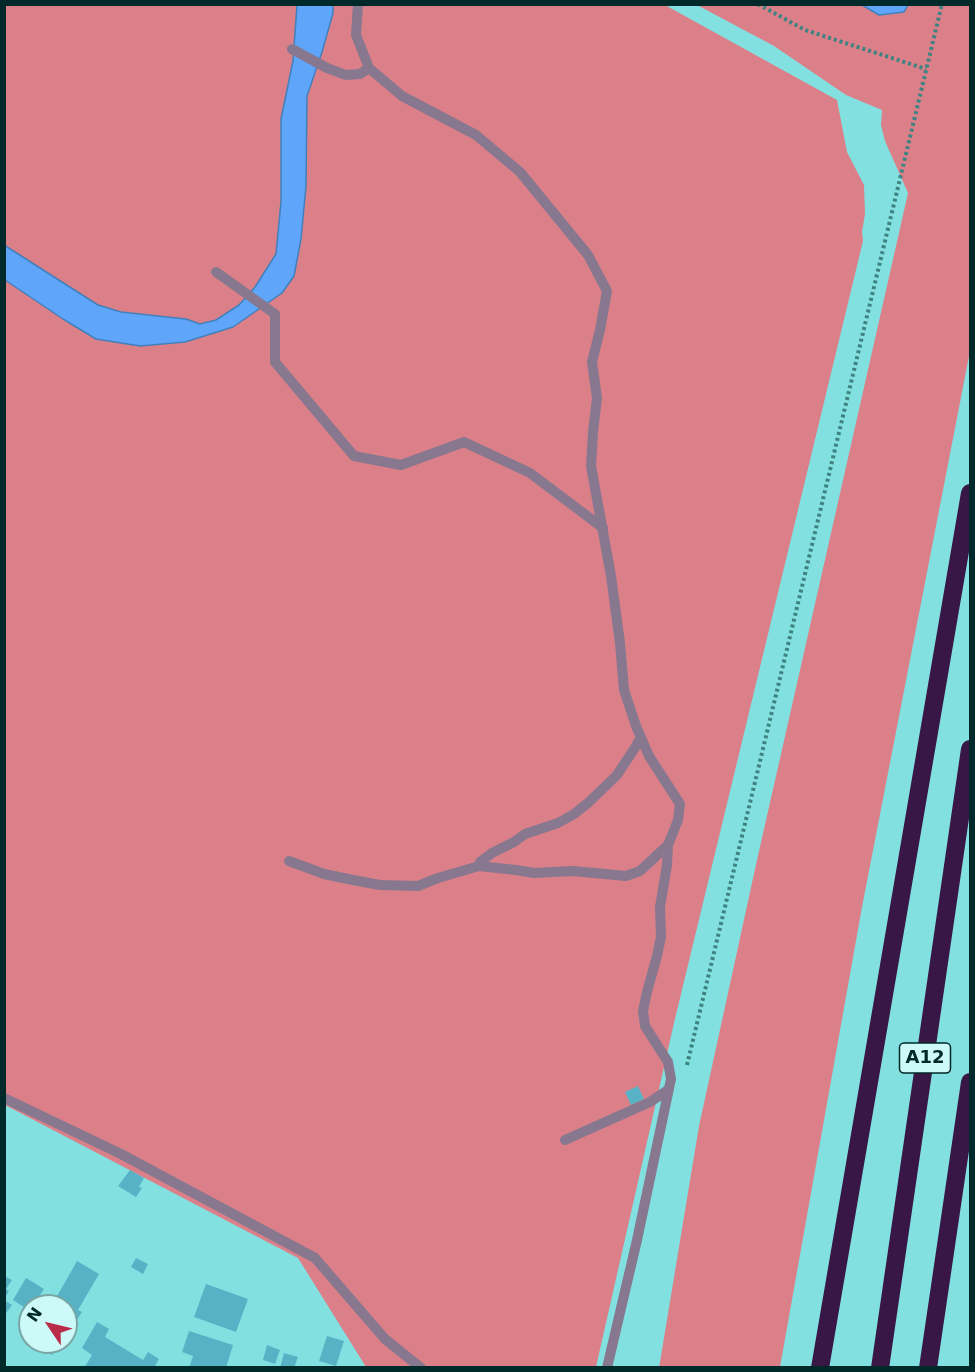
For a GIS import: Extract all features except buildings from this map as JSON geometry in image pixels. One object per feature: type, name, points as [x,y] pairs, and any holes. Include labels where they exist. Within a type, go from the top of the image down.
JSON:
[{"type":"highway","name":"A12","points":[[820,1368],[970,493]]},
{"type":"highway","name":"A12","points":[[880,1368],[970,749]]},
{"type":"highway","name":"A12","points":[[928,1368],[970,1082]]},
{"type":"lane","points":[[358,4],[356,35],[369,68],[402,96],[476,135],[520,172],[588,255],[607,291],[592,362],[597,398],[592,432],[591,466],[611,576],[624,690],[649,756],[680,804],[678,820],[668,845],[660,907],[661,937],[643,1011],[645,1026],[668,1062],[671,1079],[607,1368]]},
{"type":"lane","points":[[292,49],[346,75],[360,74],[369,68]]},
{"type":"lane","points":[[216,272],[275,314],[275,362],[354,456],[401,465],[464,442],[530,473],[603,528]]},
{"type":"lane","points":[[479,866],[480,862],[492,853],[525,834],[558,823],[588,803],[616,775],[641,737]]},
{"type":"lane","points":[[289,861],[324,874],[352,880],[380,885],[418,886],[479,866],[534,873],[573,871],[626,876],[640,871],[668,845]]},
{"type":"lane","points":[[564,1140],[650,1102],[668,1090]]},
{"type":"lane","points":[[4,1098],[121,1154],[315,1258],[385,1339],[421,1368]]},
{"type":"path","points":[[758,4],[805,30],[926,69]]},
{"type":"path","points":[[685,1072],[942,4]]},
{"type":"shaded area","points":[[4,5],[665,5],[837,100],[847,152],[864,185],[863,241],[674,1023],[596,1367],[366,1367],[298,1258],[5,1105]]},
{"type":"shaded area","points":[[697,5],[862,5],[879,15],[904,12],[908,5],[970,5],[970,351],[862,907],[780,1367],[659,1368],[699,1126],[908,193],[885,141],[881,125],[882,110],[846,95],[774,46]]},
{"type":"water","points":[[297,5],[333,5],[333,13],[307,96],[306,186],[301,239],[294,276],[282,293],[233,327],[185,342],[140,346],[96,339],[5,280],[4,245],[98,305],[121,312],[186,319],[200,324],[216,320],[239,305],[255,287],[276,254],[281,202],[281,119],[293,61]]},
{"type":"water","points":[[862,5],[908,5],[904,12],[879,15]]}]
